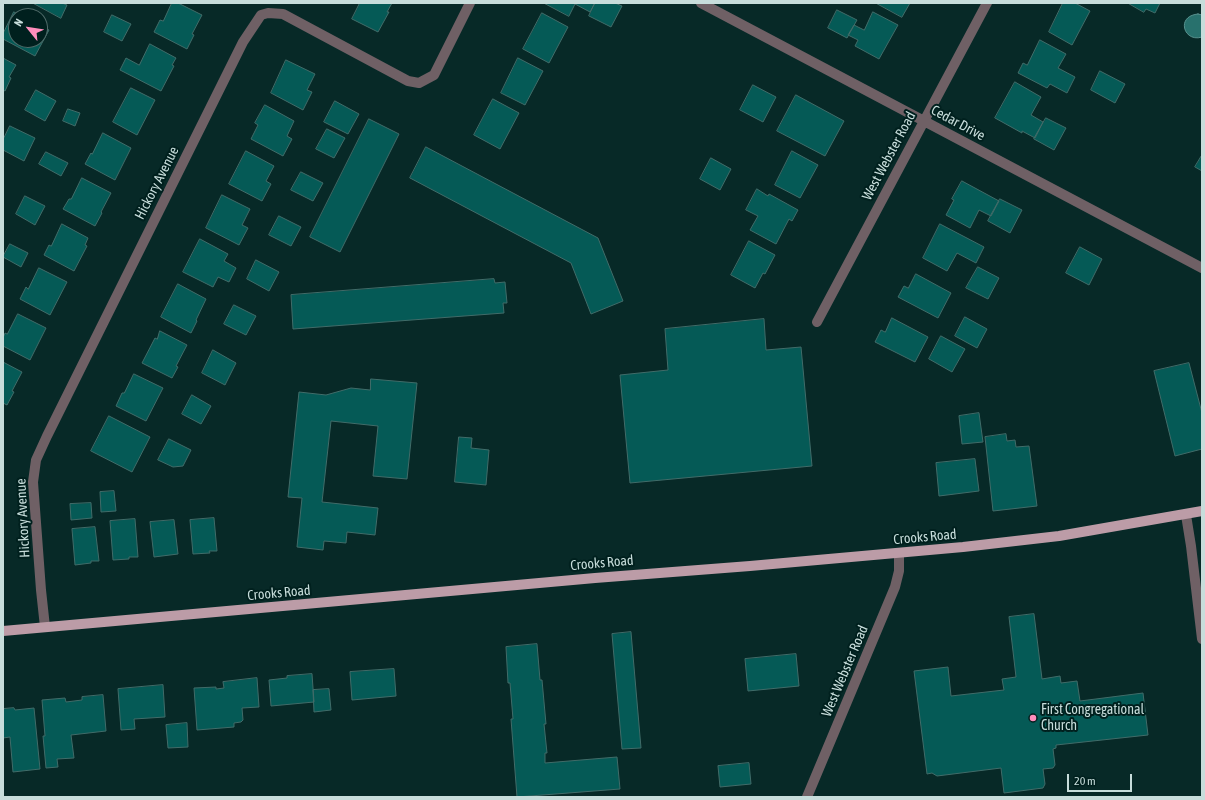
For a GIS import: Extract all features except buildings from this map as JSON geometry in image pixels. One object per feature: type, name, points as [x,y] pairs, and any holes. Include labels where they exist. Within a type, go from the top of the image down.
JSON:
[{"type":"main road","name":"Crooks Road","points":[[3,631],[963,547],[1059,536],[1202,511]]},
{"type":"street","name":"Hickory Avenue","points":[[45,627],[33,482],[36,460],[240,49],[261,15],[268,13],[283,14],[408,81],[419,83],[434,75],[470,3]]},
{"type":"street","name":"Cedar Drive","points":[[701,3],[1202,268]]},
{"type":"street","name":"West Webster Road","points":[[817,322],[987,3]]},
{"type":"street","points":[[1186,515],[1202,633]]},
{"type":"street","name":"West Webster Road","points":[[807,797],[895,587],[899,571],[899,553]]},
{"type":"water","points":[[1198,14],[1202,15],[1202,37],[1196,38],[1187,33],[1184,24],[1186,19]]},
{"type":"place","name":"First Congregational Church","points":[[1033,718]]}]
